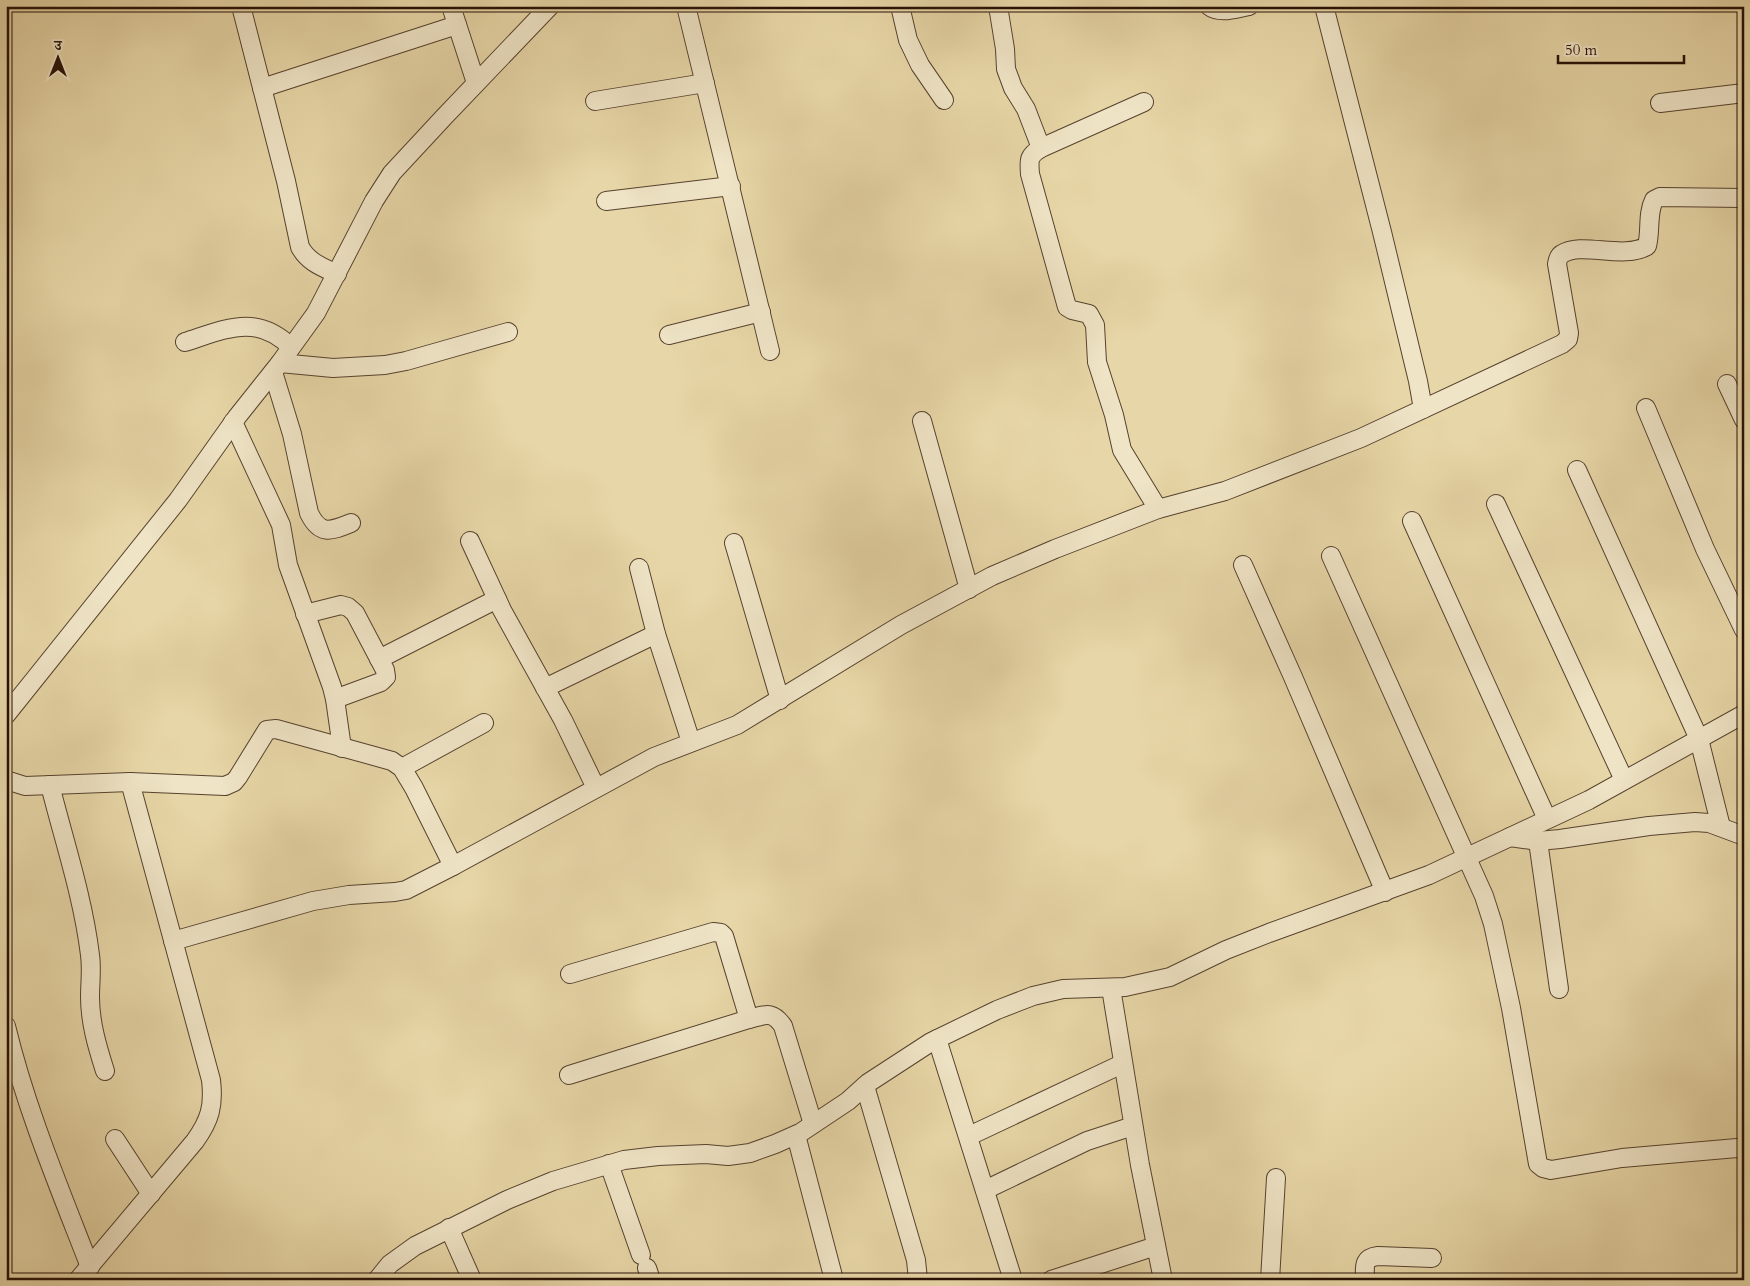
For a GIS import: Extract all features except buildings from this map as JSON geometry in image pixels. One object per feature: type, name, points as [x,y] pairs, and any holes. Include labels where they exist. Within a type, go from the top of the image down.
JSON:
[{"type":"street","points":[[241,6],[286,181],[300,247],[304,255],[314,263],[336,274]]},
{"type":"street","points":[[451,6],[476,83]]},
{"type":"street","points":[[6,715],[178,500],[233,422],[277,367],[316,313],[374,201],[392,173],[550,6]]},
{"type":"street","points":[[686,6],[770,350]]},
{"type":"street","points":[[900,6],[908,40],[944,100]]},
{"type":"street","points":[[998,6],[1006,49],[1006,69],[1013,88],[1026,109],[1041,148]]},
{"type":"street","points":[[1209,6],[1213,9],[1234,10],[1249,6]]},
{"type":"street","points":[[1324,6],[1382,232],[1416,372],[1423,409]]},
{"type":"street","points":[[262,88],[457,25]]},
{"type":"street","points":[[595,101],[705,83]]},
{"type":"street","points":[[1660,103],[1744,93]]},
{"type":"street","points":[[1144,102],[1041,148],[1032,153],[1029,161],[1030,174],[1067,307],[1089,314],[1092,317],[1095,325],[1097,362],[1122,450],[1158,509]]},
{"type":"street","points":[[606,201],[731,186]]},
{"type":"street","points":[[173,941],[313,901],[349,895],[406,890],[654,757],[737,725],[901,625],[992,576],[1158,509],[1225,491],[1361,438],[1562,344],[1568,339],[1569,333],[1566,306],[1557,264],[1558,257],[1574,250],[1630,252],[1647,246],[1650,236],[1651,207],[1654,200],[1660,197],[1744,198]]},
{"type":"street","points":[[669,335],[761,312]]},
{"type":"street","points":[[185,342],[233,327],[254,326],[266,329],[281,337],[291,347]]},
{"type":"street","points":[[277,367],[333,368],[385,365],[406,361],[508,332]]},
{"type":"street","points":[[277,367],[309,513],[314,523],[320,528],[333,530],[351,523]]},
{"type":"street","points":[[1727,384],[1744,420]]},
{"type":"street","points":[[1646,408],[1705,549],[1744,630]]},
{"type":"street","points":[[922,421],[969,589]]},
{"type":"street","points":[[233,422],[281,524],[288,565],[335,699],[342,748]]},
{"type":"street","points":[[1577,470],[1699,739],[1721,828]]},
{"type":"street","points":[[1496,504],[1624,780]]},
{"type":"street","points":[[1412,521],[1547,819]]},
{"type":"street","points":[[470,541],[497,599],[546,688],[596,788]]},
{"type":"street","points":[[734,543],[780,700]]},
{"type":"street","points":[[1332,556],[1484,896],[1499,950],[1511,1008],[1538,1164],[1543,1168],[1551,1170],[1622,1158],[1737,1148],[1744,1150]]},
{"type":"street","points":[[1243,565],[1385,892]]},
{"type":"street","points":[[639,568],[656,634],[691,742]]},
{"type":"street","points":[[379,659],[497,599]]},
{"type":"street","points":[[305,614],[340,605],[348,606],[355,613],[385,670],[386,677],[381,682],[335,699]]},
{"type":"street","points":[[546,688],[656,634]]},
{"type":"street","points":[[377,1280],[390,1264],[449,1228],[507,1200],[553,1181],[609,1164],[658,1156],[706,1154],[728,1156],[750,1153],[796,1135],[848,1101],[865,1086],[896,1064],[937,1039],[997,1010],[1033,996],[1063,989],[1125,987],[1170,977],[1226,950],[1269,933],[1429,875],[1589,800],[1744,714]]},
{"type":"street","points":[[402,768],[484,723]]},
{"type":"street","points":[[6,780],[25,786],[130,782],[225,786],[238,777],[267,730],[276,729],[392,761],[402,768],[453,866]]},
{"type":"street","points":[[84,1273],[205,1127],[212,1102],[211,1080],[130,782]]},
{"type":"street","points":[[50,785],[81,907],[90,956],[92,976],[90,997],[93,1026],[96,1042],[106,1071]]},
{"type":"street","points":[[1510,837],[1538,840],[1560,839],[1649,826],[1695,822],[1709,823],[1744,836]]},
{"type":"street","points":[[1538,840],[1559,989]]},
{"type":"street","points":[[570,974],[713,932],[721,933],[724,936],[748,1019]]},
{"type":"street","points":[[1110,988],[1133,1126],[1163,1280]]},
{"type":"street","points":[[569,1074],[748,1019],[766,1015],[774,1016],[783,1026],[813,1124]]},
{"type":"street","points":[[6,1026],[31,1113],[84,1273]]},
{"type":"street","points":[[937,1039],[1013,1280]]},
{"type":"street","points":[[968,1136],[1122,1064]]},
{"type":"street","points":[[865,1086],[916,1260],[918,1280]]},
{"type":"street","points":[[986,1190],[1087,1142],[1133,1126]]},
{"type":"street","points":[[796,1135],[833,1276]]},
{"type":"street","points":[[115,1139],[151,1194]]},
{"type":"street","points":[[609,1164],[647,1268]]},
{"type":"street","points":[[1270,1280],[1276,1178]]},
{"type":"street","points":[[449,1228],[472,1280]]},
{"type":"street","points":[[1051,1280],[1085,1274],[1156,1246]]},
{"type":"street","points":[[1365,1280],[1365,1265],[1369,1258],[1378,1256],[1432,1258]]}]
